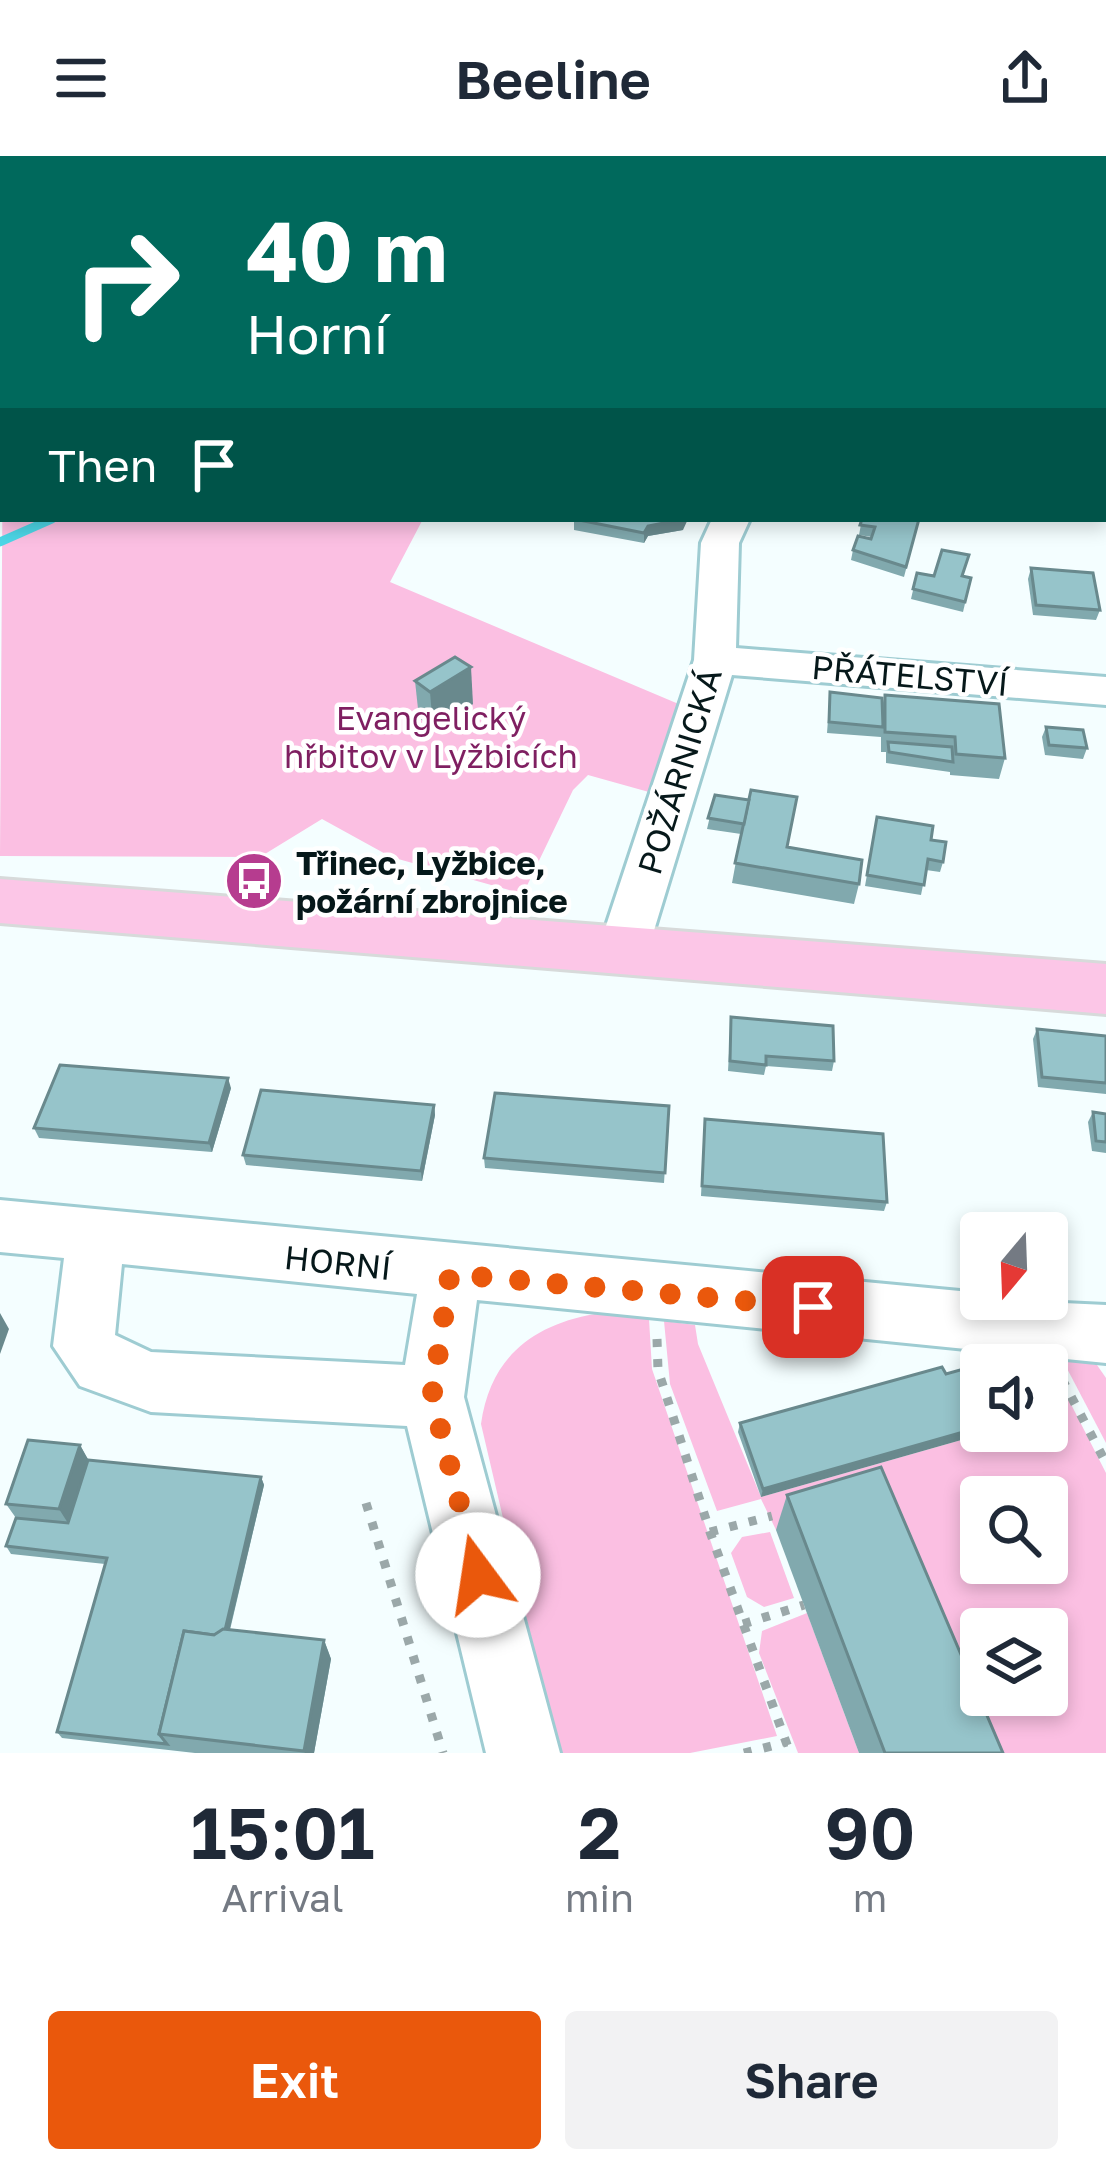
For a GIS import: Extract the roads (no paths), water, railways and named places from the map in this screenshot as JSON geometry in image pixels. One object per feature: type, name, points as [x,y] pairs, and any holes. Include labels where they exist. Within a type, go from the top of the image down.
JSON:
[{"type":"main road","points":[[0,901],[1106,989]]},
{"type":"street","name":"POŽÁRNICKÁ","points":[[622,950],[715,660],[720,543],[729,522]]},
{"type":"street","name":"PŘÁTELSTVÍ","points":[[715,660],[1106,691]]},
{"type":"street","name":"HORNÍ","points":[[0,1226],[450,1274],[1106,1334]]},
{"type":"street","points":[[98,1235],[84,1308],[84,1346],[102,1366],[151,1382],[432,1396]]},
{"type":"street","points":[[450,1274],[432,1396],[523,1753]]},
{"type":"waterway","points":[[0,542],[45,522]]},
{"type":"place","name":"Třinec, Lyžbice, požární zbrojnice","points":[[254,881]]},
{"type":"park label","name":"Evangelický hřbitov v Lyžbicích","points":[[431,736]]}]
